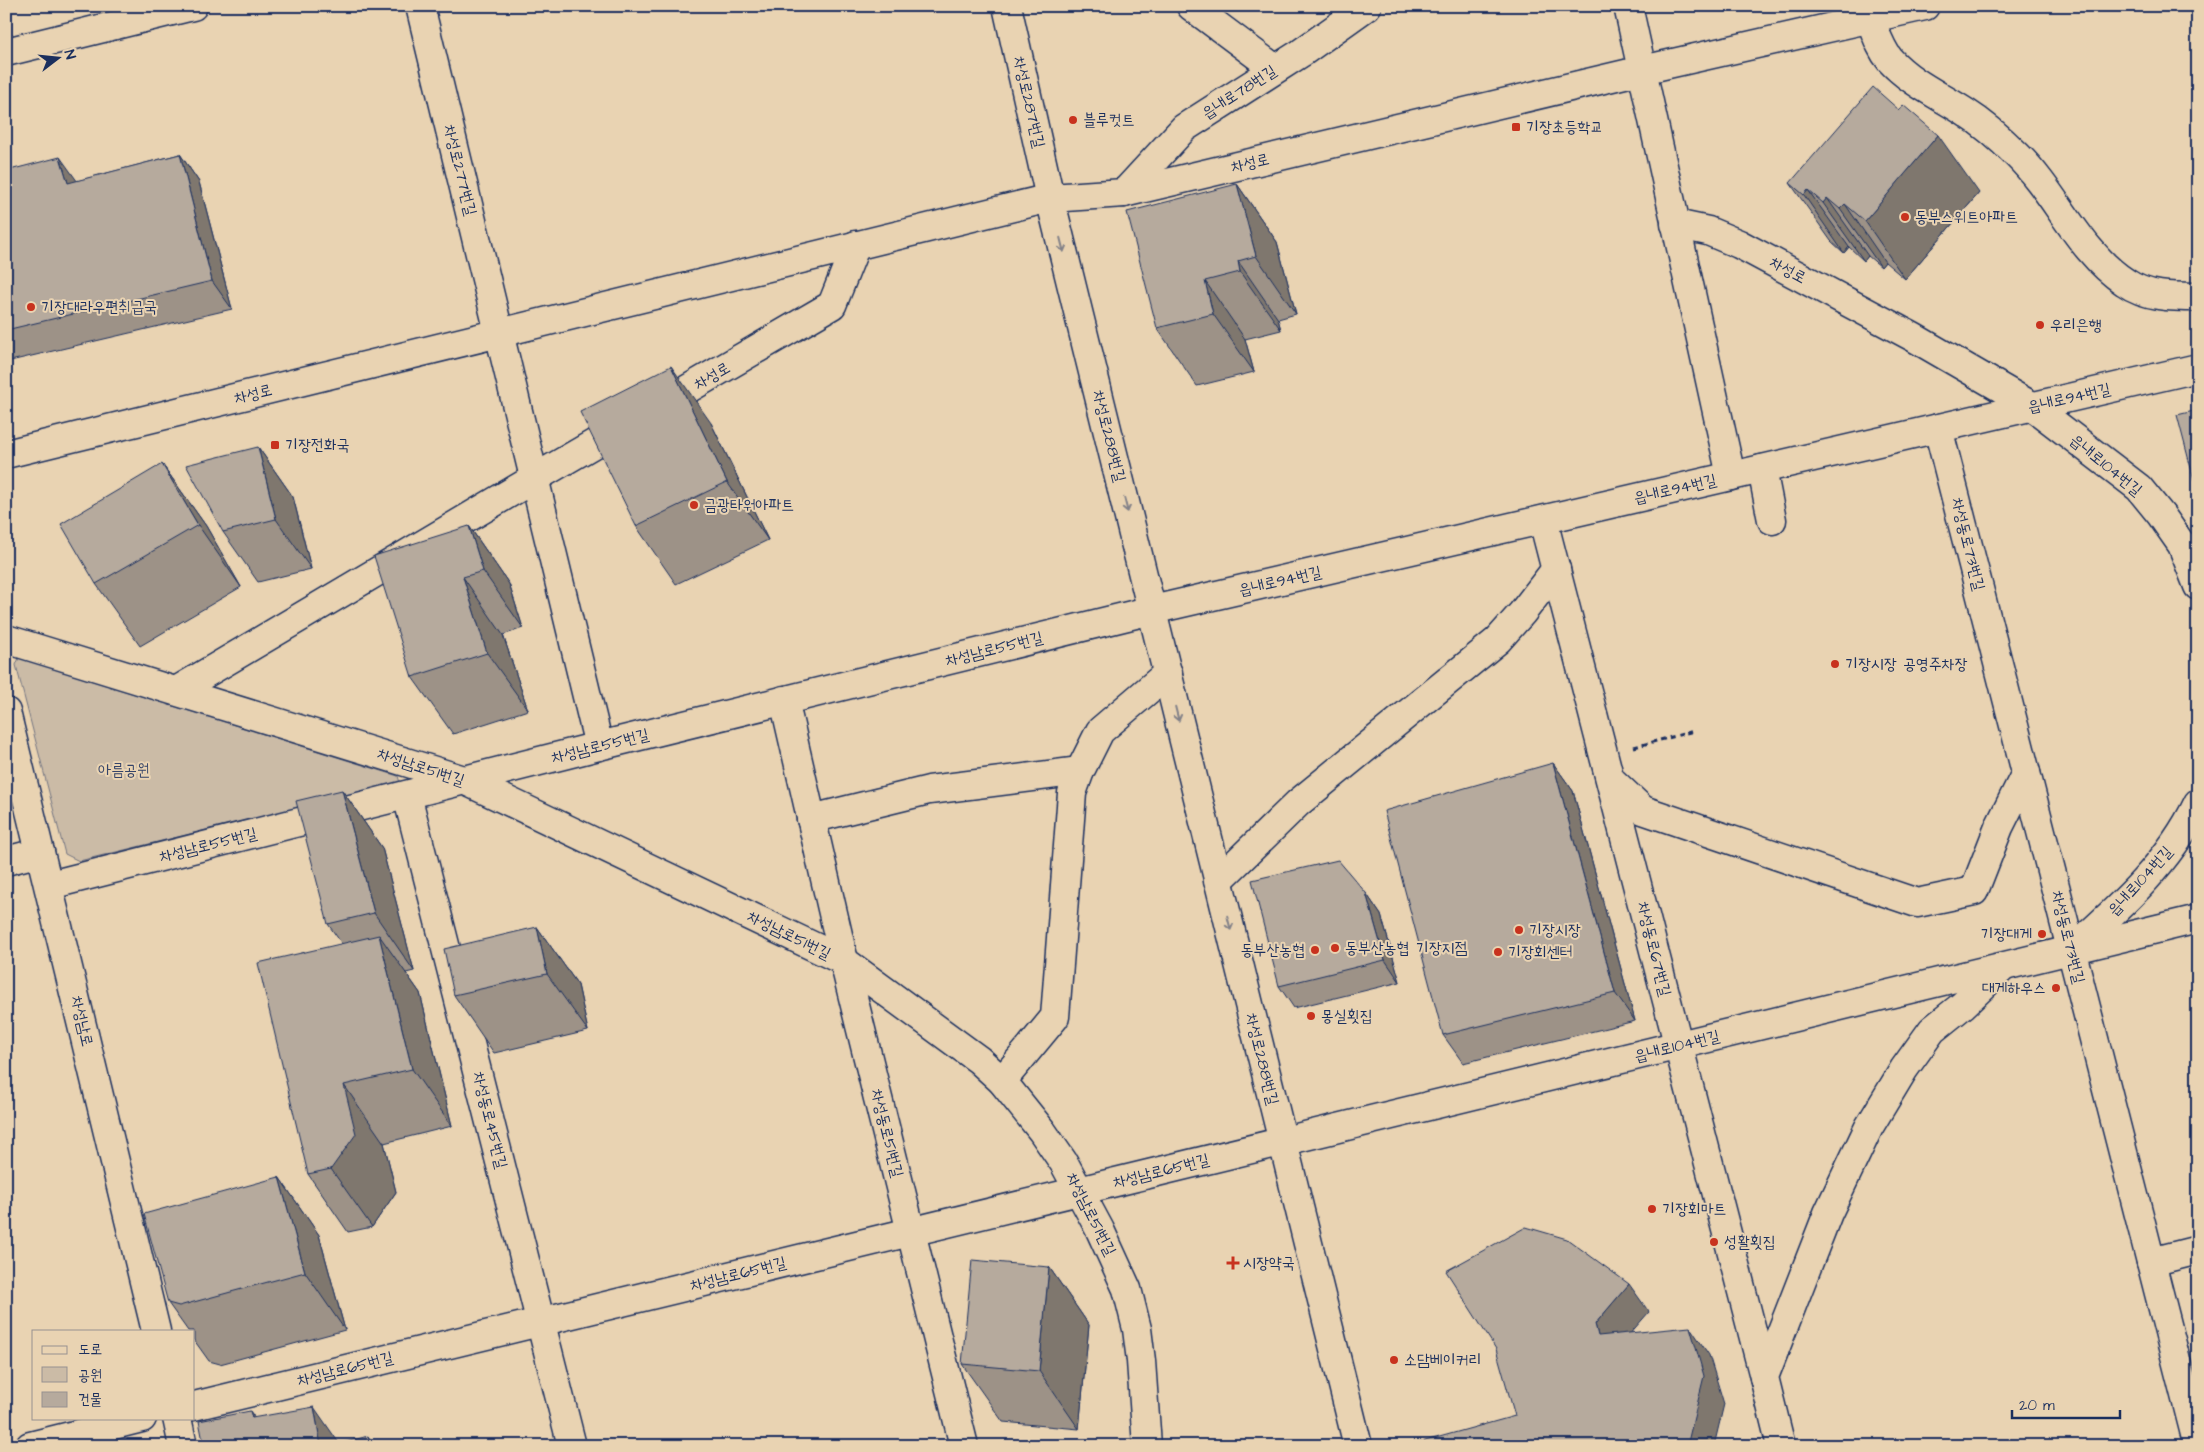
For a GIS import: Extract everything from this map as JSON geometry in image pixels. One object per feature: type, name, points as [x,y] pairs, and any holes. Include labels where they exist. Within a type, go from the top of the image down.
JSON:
[{"type":"street","points":[[6,52],[193,6]]},
{"type":"street","name":"차성로277번길","points":[[420,6],[500,334]]},
{"type":"street","name":"차성로287번길","points":[[1007,6],[1050,198]]},
{"type":"street","points":[[1191,6],[1274,68]]},
{"type":"street","name":"읍내로78번길","points":[[1124,193],[1184,128],[1274,68],[1301,53],[1367,6]]},
{"type":"street","points":[[1628,6],[1731,476]]},
{"type":"street","name":"차성로","points":[[6,454],[1050,198],[1124,193],[1886,13],[1925,6]]},
{"type":"street","points":[[1886,13],[1880,45],[1890,59],[1905,74],[1985,126],[2017,154],[2043,185],[2087,246],[2110,272],[2127,284],[2158,296],[2198,297]]},
{"type":"street","name":"차성로288번길","points":[[1050,198],[1358,1446]]},
{"type":"street","name":"차성로","points":[[1676,224],[1708,230],[1739,244],[1913,337],[2032,406]]},
{"type":"street","name":"차성로","points":[[535,478],[832,305],[856,246]]},
{"type":"street","points":[[500,334],[599,746]]},
{"type":"street","name":"읍내로94번길","points":[[1152,610],[2198,368]]},
{"type":"street","name":"읍내로104번길","points":[[2032,406],[2139,488],[2182,545],[2198,586]]},
{"type":"street","name":"차성동로73번길","points":[[1938,428],[2198,1446]]},
{"type":"street","points":[[1762,469],[1772,520]]},
{"type":"street","points":[[176,691],[535,478]]},
{"type":"street","name":"차성동로67번길","points":[[1543,520],[1556,569],[1585,719],[1608,768],[1782,1446]]},
{"type":"street","points":[[1218,881],[1298,803],[1498,640],[1522,613],[1556,569]]},
{"type":"street","name":"차성남로55번길","points":[[50,885],[599,746],[1152,610]]},
{"type":"street","name":"차성남로51번길","points":[[6,639],[464,780],[844,961],[979,1060],[1002,1081],[1042,1131],[1080,1190],[1127,1289],[1137,1329],[1147,1446]]},
{"type":"street","points":[[1002,1081],[1055,1017],[1072,793],[1080,771],[1100,731],[1168,673]]},
{"type":"street","name":"차성동로51번길","points":[[784,700],[844,961],[964,1446]]},
{"type":"street","name":"차성남로","points":[[6,712],[40,852],[50,885],[156,1330]]},
{"type":"street","points":[[1608,768],[1643,810],[1917,903],[1974,891],[1999,827],[2026,773]]},
{"type":"street","points":[[811,819],[929,790],[1080,771]]},
{"type":"street","name":"차성동로45번길","points":[[407,794],[572,1446]]},
{"type":"street","name":"읍내로104번길","points":[[2071,950],[2116,911],[2160,864],[2188,824],[2198,803]]},
{"type":"street","points":[[6,861],[40,852]]},
{"type":"street","name":"읍내로104번길","points":[[1283,1142],[2198,919]]},
{"type":"street","points":[[1764,1377],[1828,1213],[1868,1127],[1904,1069],[1932,1030],[1963,1005],[2003,967]]},
{"type":"street","name":"차성남로65번길","points":[[195,1406],[1283,1142]]},
{"type":"street","points":[[2151,1262],[2198,1250]]},
{"type":"street","points":[[30,1446],[134,1420]]},
{"type":"street","points":[[177,1420],[183,1446]]},
{"type":"path","points":[[1608,768],[1694,731]]},
{"type":"green space","name":"아름공원","points":[[19,658],[398,776],[400,783],[79,861],[65,854],[16,665]]},
{"type":"building","points":[[1873,87],[1899,110],[1903,105],[1938,135],[1865,221],[1845,204],[1840,209],[1827,198],[1823,203],[1808,190],[1804,195],[1790,183]]},
{"type":"building","points":[[180,154],[212,281],[6,330],[6,171],[60,157],[68,183]]},
{"type":"building","points":[[1237,184],[1256,256],[1238,261],[1240,272],[1205,281],[1213,314],[1157,328],[1127,212]]},
{"type":"building","points":[[671,366],[727,482],[636,526],[580,412]]},
{"type":"building","points":[[2198,410],[2198,495],[2177,415]]},
{"type":"building","points":[[258,447],[276,519],[223,532],[186,465]]},
{"type":"building","points":[[162,464],[198,525],[96,584],[61,524]]},
{"type":"building","points":[[469,526],[483,571],[463,577],[487,653],[412,677],[374,556]]},
{"type":"building","name":"기장시장","points":[[1553,763],[1615,993],[1443,1035],[1384,811]]},
{"type":"building","points":[[342,790],[374,913],[328,924],[296,801]]},
{"type":"building","name":"동부산농협 기장지점","points":[[1338,860],[1366,893],[1385,960],[1279,986],[1252,880]]},
{"type":"building","points":[[537,927],[547,974],[454,995],[444,949]]},
{"type":"building","points":[[379,935],[412,1069],[344,1085],[356,1134],[331,1169],[308,1174],[258,963]]},
{"type":"building","points":[[279,1177],[305,1272],[179,1306],[168,1303],[144,1214]]},
{"type":"building","points":[[1526,1227],[1567,1239],[1629,1284],[1595,1324],[1598,1336],[1690,1327],[1704,1376],[1687,1446],[1407,1446],[1515,1416],[1496,1349],[1446,1271]]},
{"type":"building","points":[[972,1260],[1049,1267],[1039,1371],[962,1364]]},
{"type":"building","points":[[314,1407],[321,1446],[204,1446],[199,1421],[250,1411],[252,1418]]},
{"type":"building","points":[[368,1436],[371,1446],[335,1446],[335,1445]]},
{"type":"place","name":"블루컷트","points":[[1073,120]]},
{"type":"place","name":"기장초등학교","points":[[1516,127]]},
{"type":"place","name":"동부스위트아파트","points":[[1905,217]]},
{"type":"place","name":"기장대라우편취급국","points":[[31,307]]},
{"type":"place","name":"우리은행","points":[[2040,325]]},
{"type":"place","name":"기장전화국","points":[[275,445]]},
{"type":"place","name":"금광타워아파트","points":[[694,505]]},
{"type":"place","name":"기장시장 공영주차장","points":[[1835,664]]},
{"type":"place","name":"기장시장","points":[[1519,930]]},
{"type":"place","name":"기장대게","points":[[2042,934]]},
{"type":"place","name":"동부산농협 기장지점","points":[[1335,948]]},
{"type":"place","name":"동부산농협","points":[[1315,950]]},
{"type":"place","name":"기장회센터","points":[[1498,952]]},
{"type":"place","name":"대게하우스","points":[[2056,988]]},
{"type":"place","name":"몽실횟집","points":[[1311,1016]]},
{"type":"place","name":"기장회마트","points":[[1652,1209]]},
{"type":"place","name":"성활횟집","points":[[1714,1242]]},
{"type":"place","name":"시장약국","points":[[1233,1263]]},
{"type":"place","name":"소담베이커리","points":[[1394,1360]]}]
